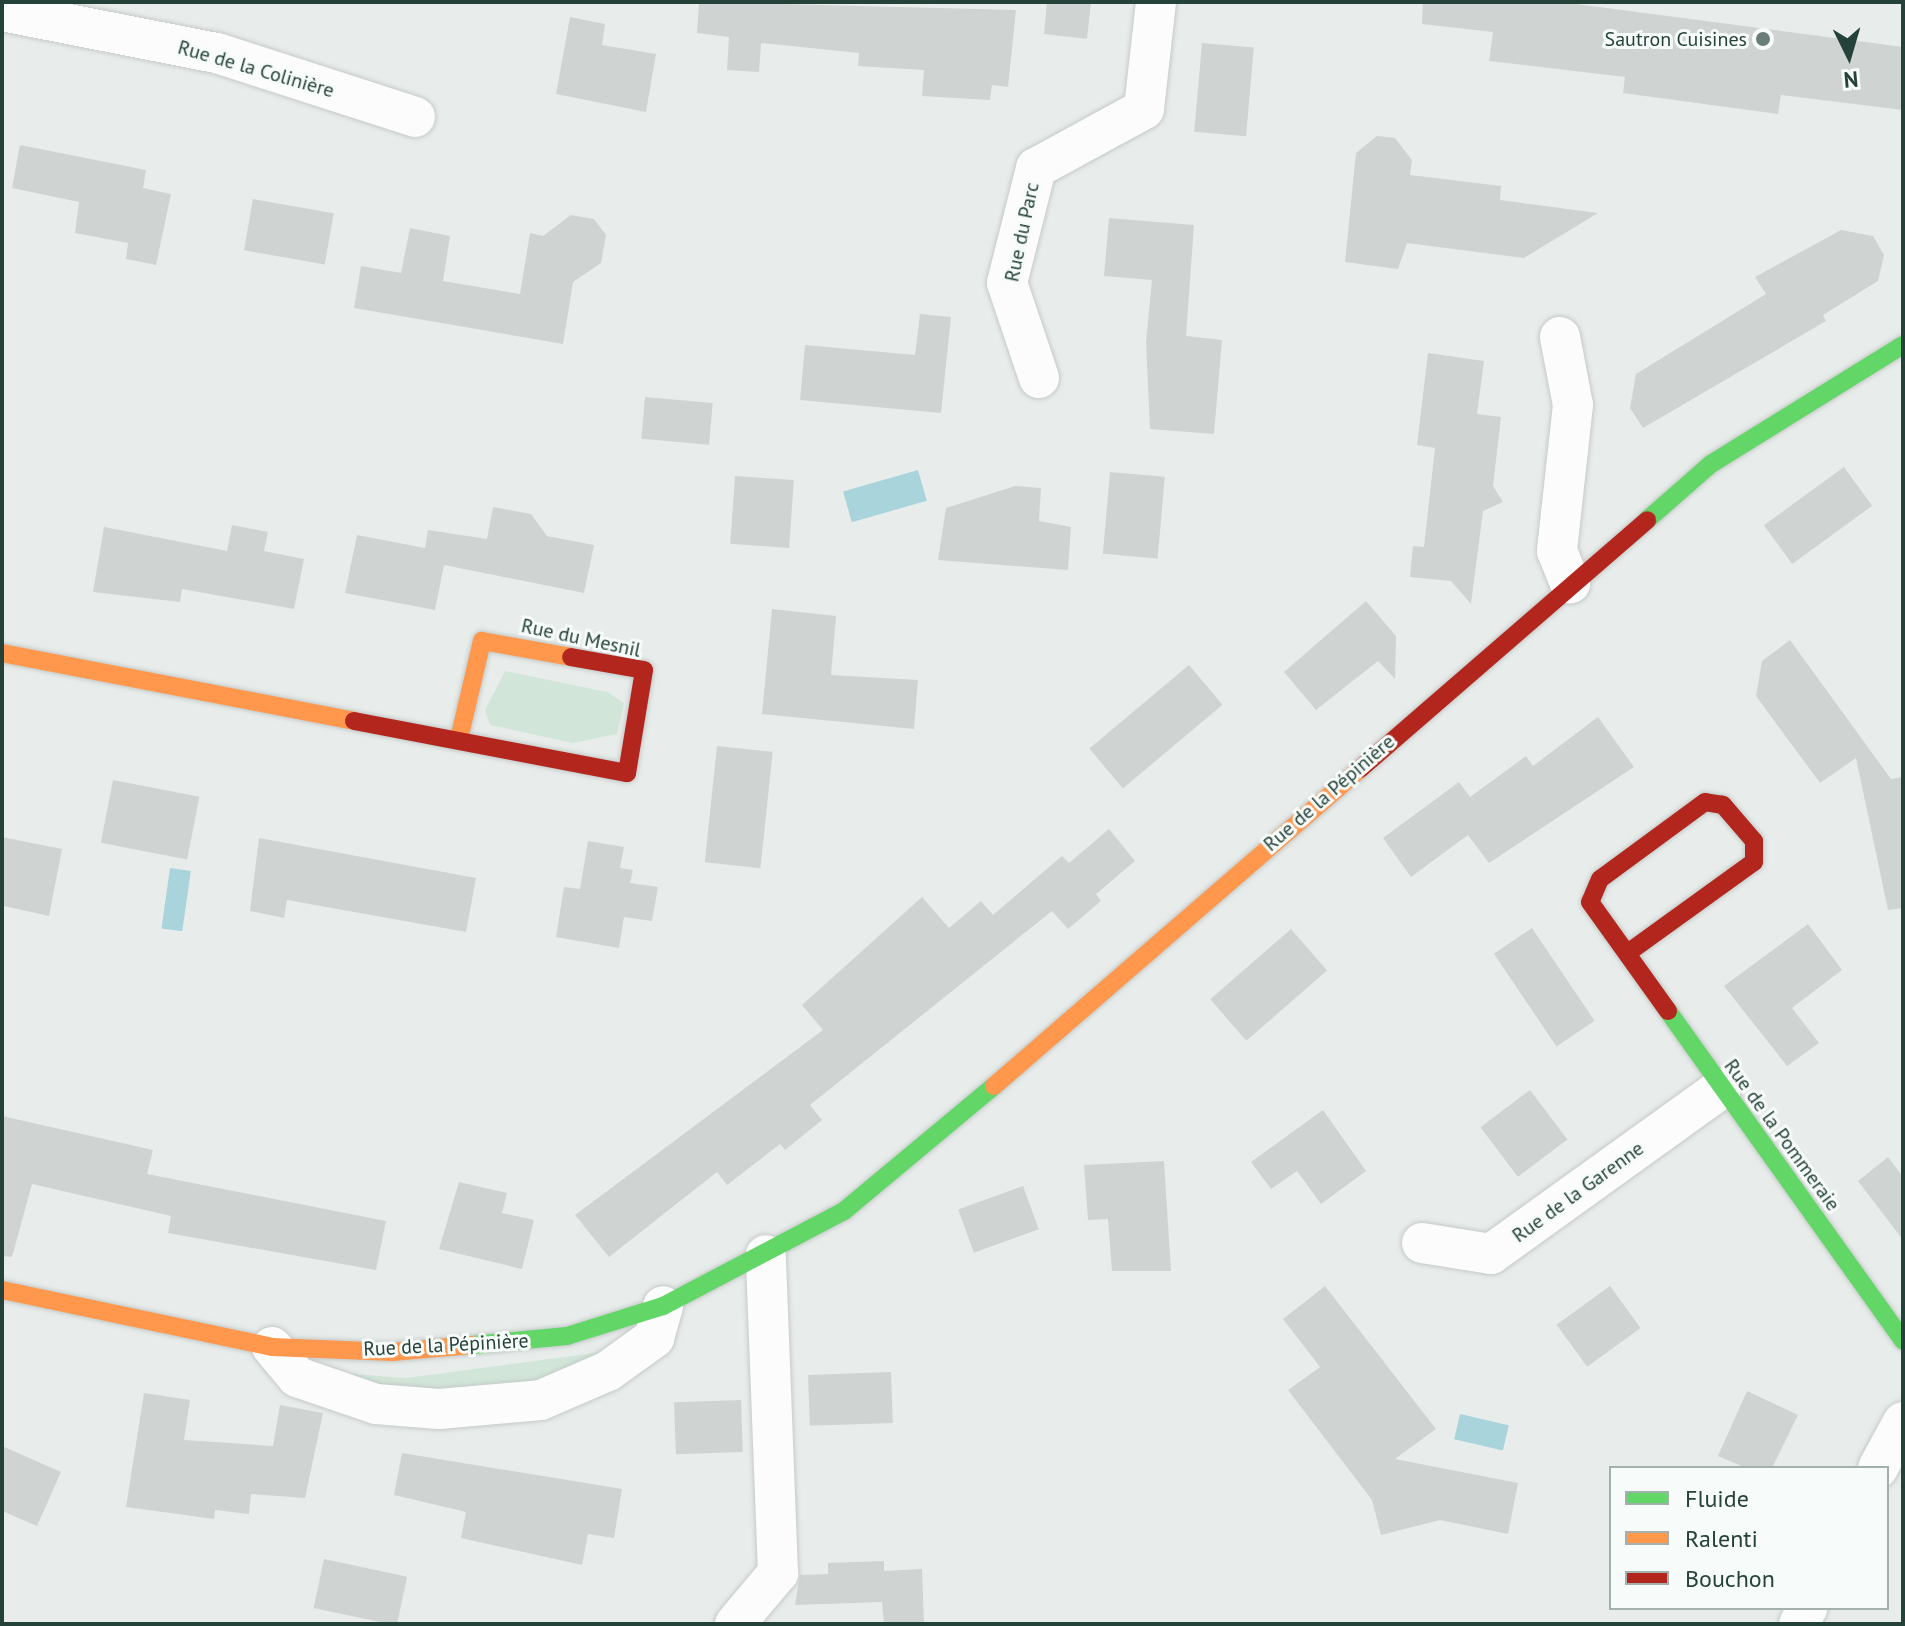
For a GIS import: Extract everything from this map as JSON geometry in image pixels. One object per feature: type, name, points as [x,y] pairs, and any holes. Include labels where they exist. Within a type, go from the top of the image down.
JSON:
[{"type":"street","name":"Rue du Parc","points":[[1039,378],[1007,283],[1036,168],[1144,109],[1156,2]]},
{"type":"street","name":"Rue de la Colinière","points":[[2,11],[217,53],[415,117]]},
{"type":"street","points":[[1560,337],[1573,405],[1557,551],[1570,584]]},
{"type":"street","name":"Rue de la Pépinière","points":[[2,1290],[272,1347],[485,1347],[567,1336],[663,1306],[766,1255],[844,1211],[926,1143],[1711,464],[1903,345]]},
{"type":"street","name":"Rue du Mesnil","points":[[2,653],[627,773],[644,670],[482,641],[459,739]]},
{"type":"street","name":"Rue de la Pommeraie","points":[[1629,952],[1754,862],[1754,841],[1723,805],[1705,802],[1600,879],[1590,902],[1629,952],[1721,1089],[1903,1341]]},
{"type":"street","name":"Rue de la Garenne","points":[[1422,1243],[1491,1254],[1721,1089]]},
{"type":"street","points":[[735,1624],[778,1573],[766,1255]]},
{"type":"street","points":[[272,1347],[297,1377],[376,1404],[439,1409],[541,1400],[608,1371],[654,1338],[663,1306]]},
{"type":"street","points":[[1879,1466],[1903,1422]]},
{"type":"green space","points":[[505,671],[607,692],[624,703],[617,734],[573,743],[490,725],[485,710]]},
{"type":"green space","points":[[610,1351],[563,1375],[486,1390],[388,1390],[340,1373],[406,1378]]},
{"type":"water","points":[[918,470],[927,501],[852,522],[843,491]]},
{"type":"water","points":[[170,868],[191,871],[182,931],[162,928]]},
{"type":"water","points":[[1460,1414],[1509,1425],[1503,1451],[1454,1439]]},
{"type":"building","points":[[699,2],[1016,10],[1008,87],[992,85],[990,100],[922,96],[924,70],[858,66],[859,53],[761,43],[759,72],[727,70],[729,37],[697,33]]},
{"type":"building","points":[[1047,2],[1091,2],[1087,39],[1044,34]]},
{"type":"building","points":[[1423,2],[1561,2],[1903,47],[1903,110],[1781,95],[1778,114],[1623,93],[1625,77],[1489,61],[1493,32],[1422,24]]},
{"type":"building","points":[[570,17],[605,24],[602,45],[656,54],[646,112],[556,94]]},
{"type":"building","points":[[1202,43],[1254,48],[1246,136],[1194,132]]},
{"type":"building","points":[[1377,136],[1395,138],[1412,160],[1410,175],[1501,186],[1500,200],[1598,213],[1524,258],[1407,243],[1398,269],[1345,262],[1356,153]]},
{"type":"building","points":[[20,145],[146,170],[143,188],[171,194],[156,265],[126,259],[128,243],[75,233],[79,202],[12,188]]},
{"type":"building","points":[[253,199],[334,213],[325,264],[244,250]]},
{"type":"building","points":[[571,215],[594,219],[606,235],[601,263],[573,282],[563,344],[354,308],[361,266],[401,273],[410,228],[450,236],[443,281],[520,294],[530,233],[543,236]]},
{"type":"building","points":[[1109,218],[1194,225],[1186,336],[1222,340],[1214,434],[1150,429],[1146,342],[1152,280],[1104,276]]},
{"type":"building","points":[[1841,230],[1873,236],[1884,255],[1878,281],[1823,315],[1826,321],[1643,428],[1630,408],[1636,374],[1766,294],[1755,277]]},
{"type":"building","points":[[920,314],[951,317],[941,413],[800,400],[805,345],[915,355]]},
{"type":"building","points":[[1428,353],[1484,361],[1477,414],[1501,417],[1493,486],[1503,502],[1483,511],[1471,604],[1451,581],[1410,577],[1413,546],[1424,547],[1435,448],[1417,445]]},
{"type":"building","points":[[645,397],[713,403],[709,445],[641,439]]},
{"type":"building","points":[[1844,467],[1872,506],[1792,564],[1764,525]]},
{"type":"building","points":[[1110,472],[1165,477],[1158,558],[1103,554]]},
{"type":"building","points":[[735,476],[794,480],[789,548],[730,544]]},
{"type":"building","points":[[1015,486],[1041,488],[1039,521],[1071,527],[1068,570],[938,560],[946,508]]},
{"type":"building","points":[[493,507],[531,514],[547,536],[594,545],[584,593],[444,565],[435,610],[345,593],[357,535],[425,548],[428,530],[487,539]]},
{"type":"building","points":[[232,525],[268,532],[264,551],[304,559],[294,609],[182,589],[180,602],[93,592],[104,527],[227,551]]},
{"type":"building","points":[[1366,601],[1396,636],[1395,679],[1378,661],[1316,710],[1284,672]]},
{"type":"building","points":[[772,609],[836,616],[831,675],[918,680],[914,729],[762,714]]},
{"type":"building","points":[[1790,640],[1891,779],[1903,777],[1903,908],[1888,910],[1856,758],[1820,783],[1756,696],[1762,661]]},
{"type":"building","points":[[1189,665],[1222,705],[1123,788],[1089,749]]},
{"type":"building","points":[[1598,717],[1634,767],[1489,863],[1468,835],[1411,877],[1383,838],[1459,782],[1470,797],[1526,756],[1533,766]]},
{"type":"building","points":[[717,746],[773,752],[760,868],[705,862]]},
{"type":"building","points":[[113,780],[199,797],[187,860],[101,843]]},
{"type":"building","points":[[1109,829],[1135,861],[1096,894],[1101,901],[1068,929],[1052,911],[810,1105],[822,1120],[785,1150],[780,1144],[727,1185],[717,1172],[609,1257],[575,1215],[823,1030],[802,1005],[922,897],[949,928],[981,901],[993,915],[1062,856],[1069,863]]},
{"type":"building","points":[[2,837],[62,849],[49,916],[4,906]]},
{"type":"building","points":[[259,838],[476,878],[466,932],[287,900],[284,918],[250,911]]},
{"type":"building","points":[[588,841],[624,847],[620,868],[633,870],[630,883],[658,887],[652,921],[624,917],[619,948],[556,937],[564,887],[580,889]]},
{"type":"building","points":[[1808,924],[1842,970],[1792,1008],[1819,1043],[1787,1066],[1724,986]]},
{"type":"building","points":[[1532,928],[1595,1021],[1556,1047],[1494,954]]},
{"type":"building","points":[[1291,929],[1327,971],[1246,1041],[1210,999]]},
{"type":"building","points":[[1530,1090],[1567,1140],[1518,1177],[1480,1127]]},
{"type":"building","points":[[1323,1110],[1366,1171],[1321,1204],[1297,1171],[1271,1189],[1251,1162]]},
{"type":"building","points":[[2,1116],[153,1150],[147,1174],[386,1221],[376,1270],[168,1233],[171,1216],[32,1184],[12,1257],[2,1256]]},
{"type":"building","points":[[1888,1157],[1903,1177],[1903,1240],[1858,1181]]},
{"type":"building","points":[[1164,1161],[1171,1271],[1112,1271],[1108,1219],[1088,1220],[1084,1165]]},
{"type":"building","points":[[459,1182],[507,1193],[502,1213],[534,1220],[522,1269],[439,1249]]},
{"type":"building","points":[[1023,1186],[1039,1229],[974,1253],[958,1210]]},
{"type":"building","points":[[1325,1286],[1436,1429],[1395,1459],[1518,1483],[1508,1534],[1440,1520],[1381,1535],[1372,1500],[1288,1390],[1320,1367],[1283,1319]]},
{"type":"building","points":[[1610,1286],[1641,1328],[1587,1367],[1557,1325]]},
{"type":"building","points":[[891,1372],[893,1423],[810,1426],[808,1375]]},
{"type":"building","points":[[1747,1391],[1798,1415],[1773,1466],[1741,1466],[1718,1456]]},
{"type":"building","points":[[144,1393],[190,1400],[184,1440],[273,1446],[280,1405],[323,1413],[305,1498],[251,1494],[249,1514],[215,1510],[214,1519],[126,1507]]},
{"type":"building","points":[[741,1400],[743,1452],[676,1454],[674,1402]]},
{"type":"building","points":[[2,1446],[61,1472],[37,1526],[2,1511]]},
{"type":"building","points":[[402,1453],[622,1489],[614,1538],[588,1534],[582,1565],[461,1538],[466,1512],[394,1495]]},
{"type":"building","points":[[324,1559],[407,1577],[397,1624],[314,1608]]},
{"type":"building","points":[[884,1561],[884,1571],[922,1569],[924,1624],[884,1624],[882,1602],[795,1605],[800,1575],[828,1574],[828,1563]]},
{"type":"traffic: fast","points":[[1647,520],[1711,464],[1903,345]]},
{"type":"traffic: fast","points":[[1668,1011],[1903,1341]]},
{"type":"traffic: fast","points":[[472,1345],[567,1336],[663,1306],[844,1211],[994,1086]]},
{"type":"traffic: slow","points":[[459,739],[482,641],[571,657]]},
{"type":"traffic: slow","points":[[2,653],[354,721]]},
{"type":"traffic: slow","points":[[994,1086],[1360,769]]},
{"type":"traffic: slow","points":[[2,1290],[272,1347],[392,1352],[472,1345]]},
{"type":"traffic: jam","points":[[1360,769],[1647,520]]},
{"type":"traffic: jam","points":[[354,721],[627,773],[644,670],[571,657]]},
{"type":"traffic: jam","points":[[1629,952],[1754,862],[1754,841],[1723,805],[1705,802],[1600,879],[1590,902],[1668,1011]]},
{"type":"place","name":"Sautron Cuisines","points":[[1763,39]]}]
